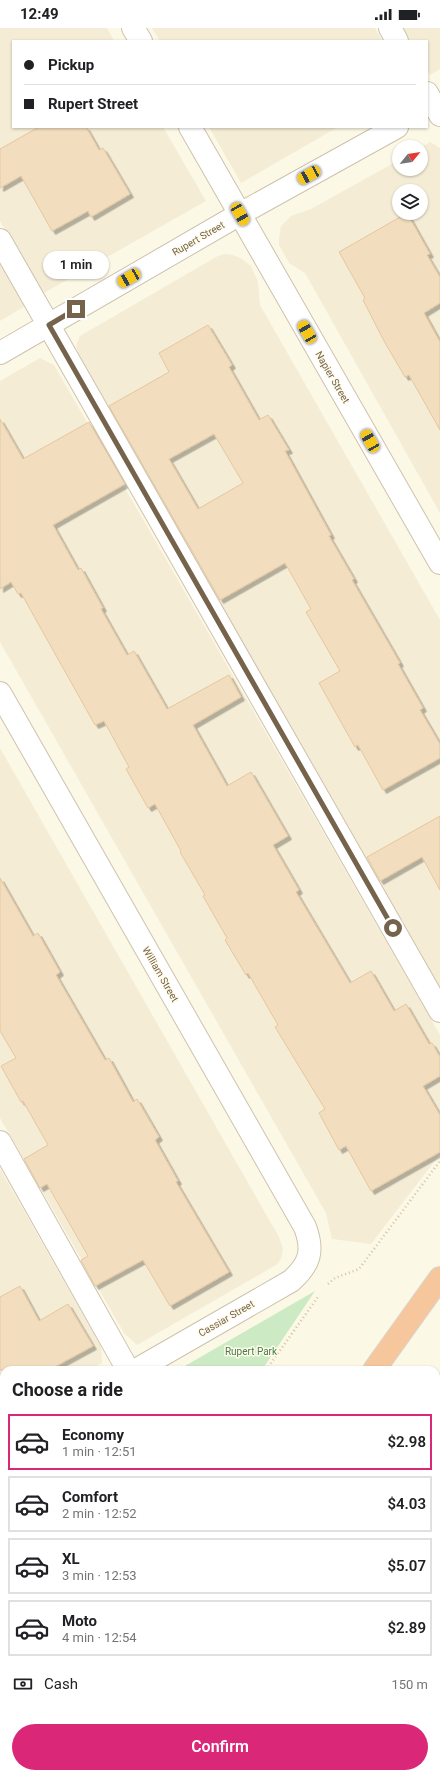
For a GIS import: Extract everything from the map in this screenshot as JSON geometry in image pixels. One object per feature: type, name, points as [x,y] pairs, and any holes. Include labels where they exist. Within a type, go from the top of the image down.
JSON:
[{"type":"highway","points":[[377,1366],[440,1278]]},
{"type":"street","points":[[133,28],[140,40]]},
{"type":"street","points":[[390,28],[396,40]]},
{"type":"street","name":"Napier Street","points":[[191,128],[440,563]]},
{"type":"street","name":"Rupert Street","points":[[0,353],[240,214],[395,128]]},
{"type":"street","points":[[0,240],[440,1011]]},
{"type":"street","name":"William Street","points":[[0,693],[305,1227],[310,1242],[308,1258]]},
{"type":"street","points":[[0,1142],[126,1366]]},
{"type":"street","name":"Cassiar Street","points":[[143,1366],[291,1281],[301,1272],[308,1258]]},
{"type":"path","points":[[325,1287],[335,1278],[359,1269],[440,1161]]},
{"type":"path","points":[[269,1366],[320,1294]]},
{"type":"shaded area","points":[[0,28],[107,28],[113,40],[12,40],[12,128],[164,128],[206,201],[42,294],[0,221]]},
{"type":"shaded area","points":[[152,28],[375,28],[381,40],[159,40]]},
{"type":"shaded area","points":[[403,28],[440,28],[440,69],[430,75],[428,72],[428,40],[409,40]]},
{"type":"shaded area","points":[[210,128],[336,128],[241,183]]},
{"type":"shaded area","points":[[430,142],[440,148],[440,513],[305,273],[289,263],[279,245],[281,226],[291,216],[311,209],[392,164],[392,176],[428,176],[428,143]]},
{"type":"shaded area","points":[[224,254],[233,255],[242,259],[251,266],[258,282],[260,305],[440,620],[440,989],[83,367],[76,346],[80,336],[216,257]]},
{"type":"shaded area","points":[[0,263],[25,306],[0,321]]},
{"type":"shaded area","points":[[40,358],[54,365],[440,1035],[440,1154],[371,1244],[332,1239],[326,1213],[0,642],[0,381]]},
{"type":"shaded area","points":[[0,748],[279,1237],[283,1249],[281,1259],[276,1265],[137,1345],[124,1333],[0,1118]]},
{"type":"shaded area","points":[[0,1169],[101,1346],[102,1363],[97,1366],[0,1366]]},
{"type":"green space","name":"Rupert Park","points":[[315,1291],[265,1366],[185,1366]]},
{"type":"building","points":[[37,128],[87,128],[99,150],[103,148],[130,194],[91,217],[88,211],[52,231],[21,176],[0,188],[0,149]]},
{"type":"building","points":[[395,220],[411,220],[430,254],[427,255],[440,277],[440,303],[424,313],[440,342],[440,430],[409,375],[405,377],[384,341],[363,300],[365,298],[339,252]]},
{"type":"building","points":[[208,325],[232,365],[229,367],[259,420],[268,415],[289,450],[285,451],[331,535],[329,536],[354,579],[352,580],[400,663],[398,664],[423,708],[420,710],[440,744],[440,758],[383,790],[358,745],[355,747],[319,683],[340,671],[306,612],[311,609],[285,563],[220,600],[109,406],[169,372],[159,353]],"holes":[[[214,434],[243,483],[198,509],[169,459]]]},
{"type":"building","points":[[0,419],[23,459],[89,422],[125,484],[53,525],[78,570],[81,568],[103,608],[101,609],[127,655],[134,651],[167,709],[229,675],[241,697],[193,725],[227,786],[251,772],[288,836],[273,845],[299,890],[296,892],[350,983],[371,971],[394,1011],[406,1004],[429,1044],[432,1043],[440,1057],[440,1076],[423,1086],[440,1115],[440,1152],[371,1191],[346,1146],[339,1150],[319,1113],[325,1109],[275,1027],[278,1025],[248,973],[246,975],[225,940],[227,938],[203,896],[205,895],[180,852],[181,851],[155,804],[148,808],[126,769],[129,767],[104,721],[95,725],[21,593],[18,594],[11,582],[0,589]]},
{"type":"building","points":[[440,816],[440,890],[422,857],[380,881],[367,857]]},
{"type":"building","points":[[0,878],[33,936],[38,933],[60,972],[56,975],[105,1060],[109,1058],[133,1102],[137,1099],[159,1137],[155,1140],[178,1181],[176,1182],[229,1272],[170,1306],[143,1260],[95,1286],[81,1260],[88,1256],[47,1184],[40,1188],[24,1159],[48,1145],[23,1101],[21,1102],[1,1066],[16,1058],[0,1031]]},
{"type":"building","points":[[20,1286],[39,1321],[68,1304],[93,1346],[56,1366],[0,1366],[0,1297]]},
{"type":"route","points":[[76,309],[49,325],[393,928]]}]
